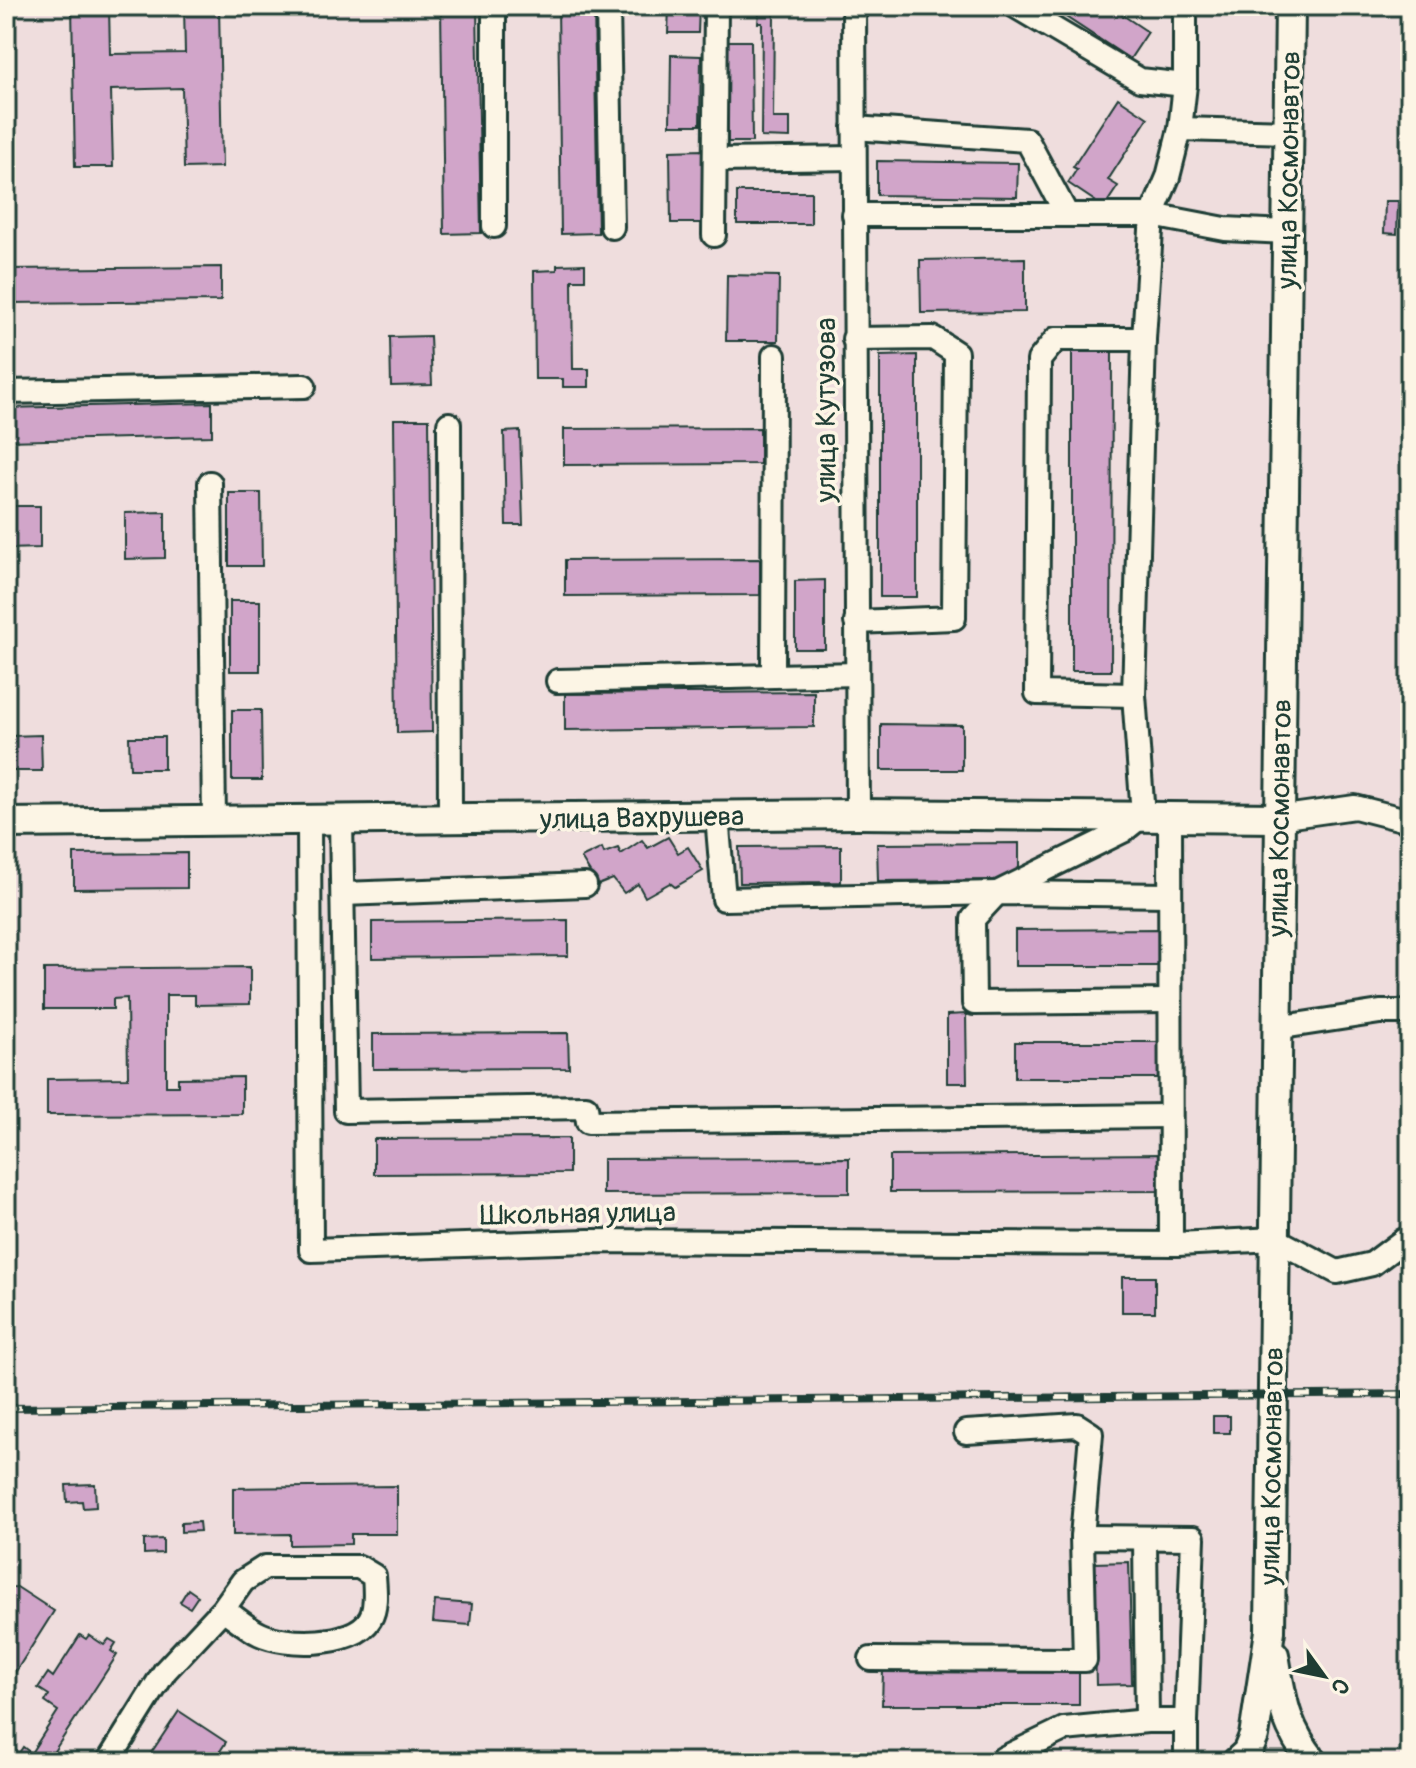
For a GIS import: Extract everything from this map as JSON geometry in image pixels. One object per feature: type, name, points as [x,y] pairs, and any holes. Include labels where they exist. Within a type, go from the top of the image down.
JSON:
[{"type":"main road","name":"улица Космонавтов","points":[[1270,1631],[1290,6]]},
{"type":"main road","name":"улица Вахрушева","points":[[6,823],[858,814],[1278,818]]},
{"type":"main road","points":[[1237,1762],[1247,1753],[1254,1736],[1270,1631]]},
{"type":"main road","points":[[1270,1631],[1284,1715],[1313,1762]]},
{"type":"street","points":[[494,6],[494,226]]},
{"type":"street","points":[[608,6],[612,227]]},
{"type":"street","points":[[714,235],[716,6]]},
{"type":"street","name":"улица Кутузова","points":[[854,6],[858,814]]},
{"type":"street","points":[[1015,6],[1140,80],[1185,85]]},
{"type":"street","points":[[1171,1244],[1170,895],[1134,695],[1144,339],[1152,215],[1168,177],[1180,129],[1185,85],[1185,6]]},
{"type":"street","points":[[854,128],[1027,140],[1067,215]]},
{"type":"street","points":[[1180,129],[1288,132]]},
{"type":"street","points":[[715,160],[854,158]]},
{"type":"street","points":[[854,215],[1152,215],[1225,229],[1287,232]]},
{"type":"street","points":[[854,339],[933,338],[956,353],[954,618],[856,622]]},
{"type":"street","points":[[1134,695],[1037,693],[1039,360],[1056,339],[1144,339]]},
{"type":"street","points":[[773,676],[774,356]]},
{"type":"street","points":[[6,392],[304,386]]},
{"type":"street","points":[[449,424],[450,819]]},
{"type":"street","points":[[210,483],[214,821]]},
{"type":"street","points":[[558,681],[857,674]]},
{"type":"street","points":[[1278,818],[1355,807],[1410,821]]},
{"type":"street","points":[[717,816],[724,899],[997,893],[1170,895]]},
{"type":"street","points":[[1157,816],[997,893],[973,919],[974,1003],[1169,1001]]},
{"type":"street","points":[[341,820],[346,1111],[586,1107],[588,1122],[1169,1116]]},
{"type":"street","name":"Школьная улица","points":[[309,821],[311,1250],[588,1241],[1171,1244],[1275,1239]]},
{"type":"street","points":[[343,894],[585,885]]},
{"type":"street","points":[[1276,1028],[1380,1012],[1410,1012]]},
{"type":"street","points":[[1275,1239],[1337,1272],[1372,1264],[1404,1240],[1410,1240]]},
{"type":"street","points":[[871,1659],[1085,1660],[1082,1537],[1091,1434],[1077,1425],[966,1432]]},
{"type":"street","points":[[1082,1537],[1193,1538],[1186,1762]]},
{"type":"street","points":[[1145,1538],[1147,1721]]},
{"type":"street","points":[[108,1762],[165,1671],[223,1609],[243,1581],[265,1567],[359,1567],[374,1576],[371,1618],[358,1631],[340,1637],[297,1644],[278,1640],[259,1633],[223,1609]]},
{"type":"street","points":[[1004,1762],[1004,1758],[1064,1729],[1147,1721],[1186,1721]]},
{"type":"building","points":[[72,6],[109,6],[110,54],[185,53],[184,6],[219,6],[222,167],[184,168],[182,88],[111,90],[113,167],[75,167]]},
{"type":"building","points":[[441,6],[477,6],[481,233],[444,234]]},
{"type":"building","points":[[558,6],[594,6],[598,233],[561,234]]},
{"type":"building","points":[[669,6],[699,6],[698,33],[668,33]]},
{"type":"building","points":[[1049,6],[1109,6],[1148,32],[1130,59]]},
{"type":"building","points":[[759,12],[774,13],[773,118],[790,118],[790,138],[761,137],[762,23],[758,23]]},
{"type":"building","points":[[727,41],[751,41],[752,142],[728,142]]},
{"type":"building","points":[[671,55],[701,56],[700,125],[670,125]]},
{"type":"building","points":[[1118,98],[1148,118],[1108,180],[1118,186],[1104,207],[1068,183],[1077,169],[1073,167]]},
{"type":"building","points":[[702,150],[703,223],[671,223],[670,151]]},
{"type":"building","points":[[877,161],[1018,163],[1017,197],[877,195]]},
{"type":"building","points":[[737,192],[811,192],[811,224],[737,224]]},
{"type":"building","points":[[1385,201],[1398,201],[1397,234],[1384,233]]},
{"type":"building","points":[[1025,258],[1025,312],[921,313],[920,260]]},
{"type":"building","points":[[585,264],[585,280],[572,280],[573,369],[589,369],[589,387],[563,387],[563,379],[535,379],[534,271],[557,270],[557,265]]},
{"type":"building","points":[[221,267],[221,301],[6,303],[6,269]]},
{"type":"building","points":[[727,275],[779,276],[778,341],[726,341]]},
{"type":"building","points":[[430,336],[432,385],[391,386],[390,337]]},
{"type":"building","points":[[1072,346],[1112,346],[1111,671],[1072,671]]},
{"type":"building","points":[[917,355],[917,597],[880,597],[880,356]]},
{"type":"building","points":[[212,403],[212,436],[6,441],[6,408]]},
{"type":"building","points":[[394,419],[429,419],[432,732],[397,733]]},
{"type":"building","points":[[760,428],[760,464],[564,465],[564,429]]},
{"type":"building","points":[[520,431],[523,525],[506,525],[504,432]]},
{"type":"building","points":[[229,493],[261,493],[262,566],[229,566]]},
{"type":"building","points":[[6,506],[40,506],[40,548],[6,549]]},
{"type":"building","points":[[165,512],[165,558],[125,559],[125,513]]},
{"type":"building","points":[[760,559],[760,595],[565,596],[565,560]]},
{"type":"building","points":[[825,580],[825,649],[795,649],[795,581]]},
{"type":"building","points":[[230,601],[260,601],[260,671],[230,671]]},
{"type":"building","points":[[814,692],[814,727],[565,730],[565,694]]},
{"type":"building","points":[[232,710],[261,710],[262,780],[232,780]]},
{"type":"building","points":[[881,724],[962,725],[962,770],[881,770]]},
{"type":"building","points":[[41,735],[42,771],[6,771],[9,736]]},
{"type":"building","points":[[129,737],[164,737],[164,769],[130,769]]},
{"type":"building","points":[[668,837],[678,853],[688,847],[703,871],[675,887],[670,883],[645,897],[638,884],[624,893],[613,879],[598,885],[581,858],[602,848],[604,853],[618,848],[621,854],[642,840],[648,848]]},
{"type":"building","points":[[1019,843],[1019,880],[878,881],[877,844]]},
{"type":"building","points":[[841,846],[841,882],[740,883],[739,847]]},
{"type":"building","points":[[187,853],[187,888],[74,889],[74,854]]},
{"type":"building","points":[[568,920],[568,956],[372,958],[372,922]]},
{"type":"building","points":[[1161,929],[1161,966],[1015,966],[1015,930]]},
{"type":"building","points":[[250,967],[250,1004],[195,1005],[195,995],[166,995],[166,1086],[178,1086],[178,1078],[242,1077],[242,1114],[47,1115],[47,1079],[128,1078],[127,998],[113,999],[113,1009],[44,1009],[44,969]]},
{"type":"building","points":[[966,1014],[967,1083],[947,1083],[947,1015]]},
{"type":"building","points":[[568,1033],[569,1068],[373,1069],[373,1034]]},
{"type":"building","points":[[1015,1042],[1162,1042],[1162,1078],[1015,1078]]},
{"type":"building","points":[[569,1138],[569,1173],[374,1174],[374,1139]]},
{"type":"building","points":[[1163,1154],[1163,1191],[890,1192],[890,1156]]},
{"type":"building","points":[[849,1158],[849,1193],[603,1194],[603,1159]]},
{"type":"building","points":[[1122,1277],[1155,1277],[1155,1312],[1122,1312]]},
{"type":"building","points":[[1213,1416],[1230,1416],[1230,1433],[1213,1433]]},
{"type":"building","points":[[95,1484],[96,1507],[83,1508],[82,1501],[67,1502],[66,1485]]},
{"type":"building","points":[[397,1486],[397,1534],[351,1534],[351,1544],[290,1545],[290,1534],[233,1535],[233,1488]]},
{"type":"building","points":[[199,1522],[200,1531],[181,1532],[181,1523]]},
{"type":"building","points":[[163,1539],[163,1553],[144,1554],[144,1540]]},
{"type":"building","points":[[1129,1562],[1132,1684],[1096,1685],[1093,1563]]},
{"type":"building","points":[[17,1587],[54,1611],[6,1687],[6,1588]]},
{"type":"building","points":[[188,1589],[198,1596],[190,1608],[180,1602]]},
{"type":"building","points":[[435,1601],[472,1604],[470,1625],[433,1622]]},
{"type":"building","points":[[80,1635],[86,1639],[89,1635],[104,1645],[109,1639],[116,1643],[111,1651],[117,1655],[47,1762],[13,1762],[23,1747],[31,1753],[58,1711],[45,1702],[49,1695],[38,1688],[48,1673],[53,1677]]},
{"type":"building","points":[[883,1670],[1079,1671],[1079,1705],[882,1705]]},
{"type":"building","points":[[179,1711],[226,1742],[213,1762],[145,1762]]},
{"type":"railway","points":[[6,1408],[1410,1394]]}]
